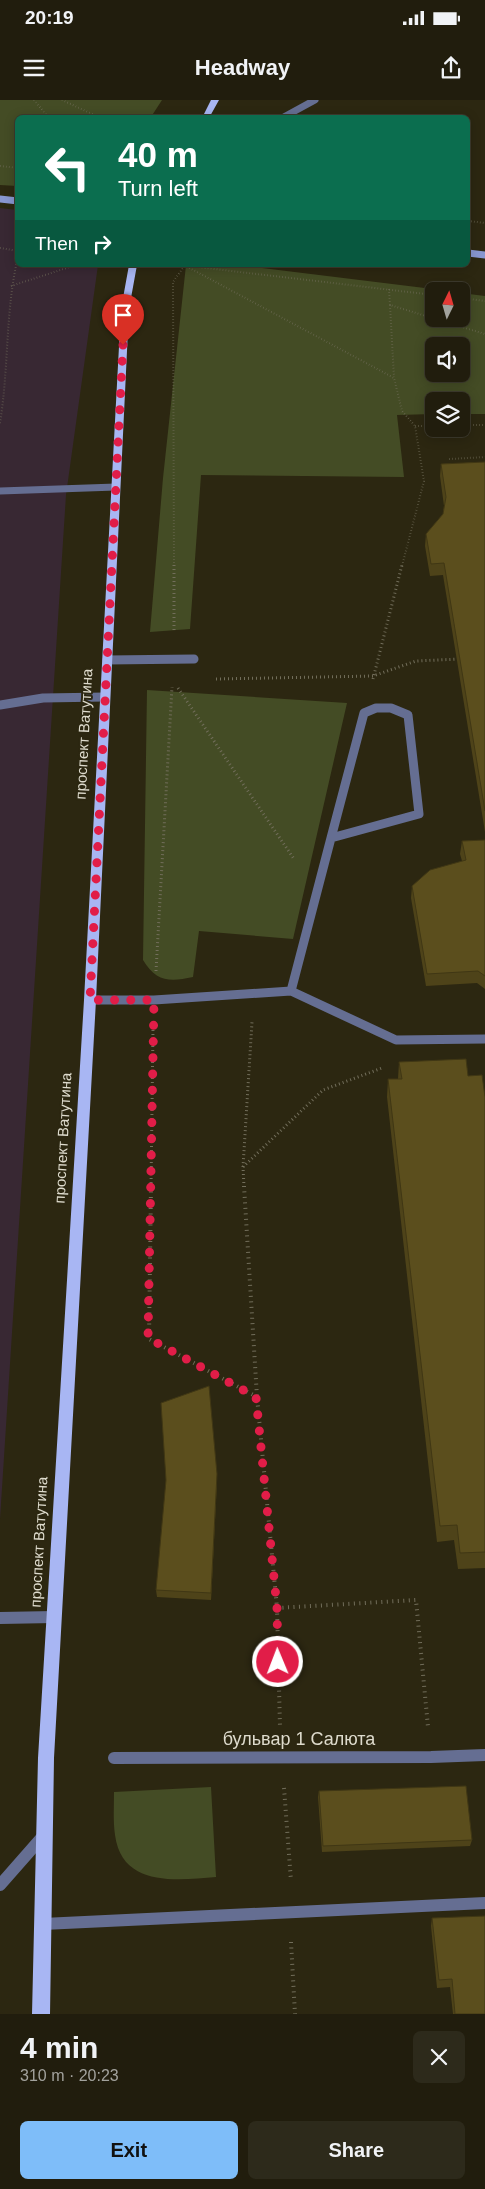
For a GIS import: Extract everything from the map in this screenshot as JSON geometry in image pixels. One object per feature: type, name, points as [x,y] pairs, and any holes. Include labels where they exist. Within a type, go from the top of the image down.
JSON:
[{"type":"main road","points":[[207,115],[215,100]]},
{"type":"main road","points":[[0,199],[15,200]]},
{"type":"main road","points":[[470,252],[485,255]]},
{"type":"main road","name":"проспект Ватутина","points":[[41,2014],[46,1758],[90,1000],[125,309],[133,267]]},
{"type":"street","points":[[288,115],[316,100]]},
{"type":"street","points":[[0,492],[116,488]]},
{"type":"street","points":[[107,660],[194,659]]},
{"type":"street","points":[[0,704],[43,698],[105,697]]},
{"type":"street","points":[[291,991],[317,893],[331,838],[364,712],[376,707],[392,707],[408,716],[419,814],[331,838]]},
{"type":"street","points":[[90,1000],[154,1000],[291,991],[396,1040],[485,1038]]},
{"type":"street","points":[[0,1618],[54,1617]]},
{"type":"street","name":"бульвар 1 Салюта","points":[[114,1758],[431,1757],[485,1755]]},
{"type":"street","points":[[0,1885],[45,1834]]},
{"type":"street","points":[[43,1924],[485,1903]]},
{"type":"path","points":[[34,100],[46,115]]},
{"type":"path","points":[[62,100],[94,115]]},
{"type":"path","points":[[0,166],[15,168]]},
{"type":"path","points":[[470,221],[485,223]]},
{"type":"path","points":[[0,248],[15,250]]},
{"type":"path","points":[[0,423],[6,387],[11,286],[16,267]]},
{"type":"path","points":[[11,286],[70,267]]},
{"type":"path","points":[[174,658],[173,282],[182,267]]},
{"type":"path","points":[[187,267],[394,378]]},
{"type":"path","points":[[200,267],[425,294]]},
{"type":"path","points":[[364,712],[424,481],[415,426],[402,411],[394,378],[389,289]]},
{"type":"path","points":[[470,299],[485,301]]},
{"type":"path","points":[[390,305],[485,334]]},
{"type":"path","points":[[470,425],[485,425]]},
{"type":"path","points":[[415,426],[425,426]]},
{"type":"path","points":[[450,458],[485,457]]},
{"type":"path","points":[[211,679],[373,676],[416,660],[465,658]]},
{"type":"path","points":[[256,1397],[148,1338],[154,1000],[172,680],[317,893]]},
{"type":"path","points":[[254,993],[243,1167],[256,1397],[277,1608],[279,1716],[292,1874]]},
{"type":"path","points":[[243,1167],[323,1090],[385,1066]]},
{"type":"path","points":[[277,1608],[416,1600],[431,1757]]},
{"type":"shaded area","points":[[0,208],[15,210],[15,267],[98,267],[66,495],[0,1519]]},
{"type":"green space","points":[[0,100],[162,100],[152,115],[15,115],[15,186],[0,185]]},
{"type":"green space","points":[[186,267],[254,267],[425,288],[425,328],[470,328],[470,294],[485,296],[485,414],[470,414],[470,392],[425,392],[425,414],[397,415],[404,477],[201,475],[190,629],[150,632],[163,478]]},
{"type":"green space","points":[[147,690],[347,703],[293,939],[199,931],[193,977],[177,980],[164,979],[158,976],[153,973],[143,960]]},
{"type":"green space","points":[[211,1787],[216,1877],[169,1879],[154,1877],[140,1872],[128,1864],[120,1852],[115,1835],[114,1792]]},
{"type":"building","points":[[485,462],[485,811],[444,563],[431,564],[426,534],[443,514],[446,497],[441,464]]},
{"type":"building","points":[[485,840],[485,976],[478,971],[427,974],[412,886],[430,870],[466,860],[462,841]]},
{"type":"building","points":[[466,1059],[468,1076],[482,1075],[485,1097],[485,1552],[460,1553],[457,1525],[440,1526],[388,1079],[402,1079],[399,1062]]},
{"type":"building","points":[[209,1386],[217,1474],[211,1593],[156,1590],[166,1480],[161,1403]]},
{"type":"building","points":[[466,1786],[472,1840],[323,1846],[319,1791]]},
{"type":"building","points":[[485,1916],[485,2014],[455,2014],[452,1979],[439,1980],[432,1918]]},
{"type":"route","points":[[123,345],[90,1000],[154,1000],[148,1338],[256,1397],[277,1608],[278,1662]]}]
